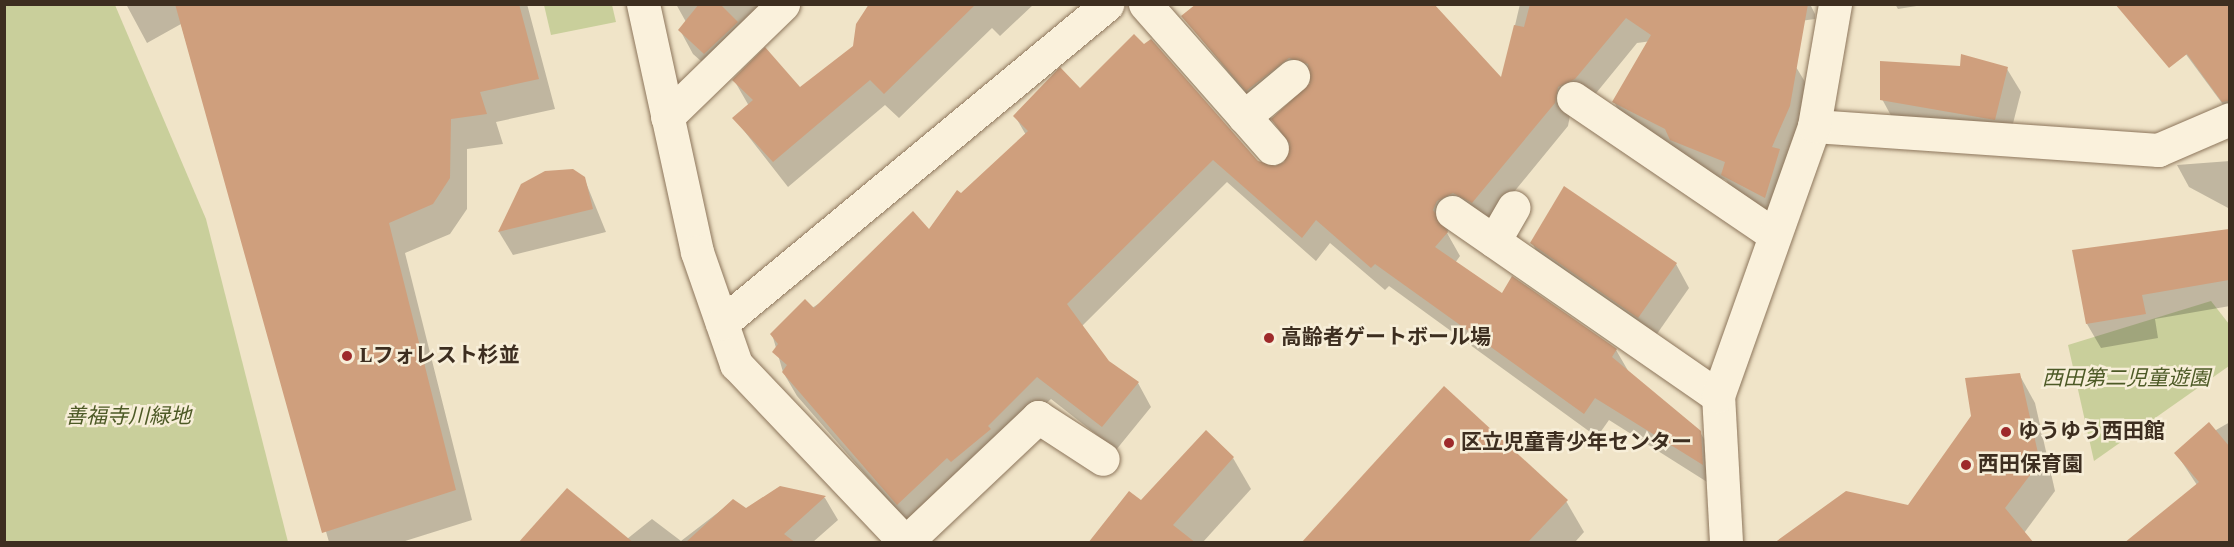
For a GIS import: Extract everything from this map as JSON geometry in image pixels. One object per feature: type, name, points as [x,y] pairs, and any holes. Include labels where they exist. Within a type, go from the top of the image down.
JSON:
[{"type":"street","points":[[643,4],[697,252],[736,364],[905,543],[1038,417],[1103,459]]},
{"type":"street","points":[[667,117],[783,4]]},
{"type":"street","points":[[722,323],[1107,4]]},
{"type":"street","points":[[1144,4],[1272,148]]},
{"type":"street","points":[[1726,543],[1718,396],[1773,234],[1814,126],[1835,4]]},
{"type":"street","points":[[1244,117],[1293,76]]},
{"type":"street","points":[[1573,98],[1773,234]]},
{"type":"street","points":[[1814,126],[2157,150],[2229,119]]},
{"type":"street","points":[[1494,241],[1514,207]]},
{"type":"street","points":[[1452,212],[1718,396]]},
{"type":"green space","name":"善福寺川緑地","points":[[4,5],[115,5],[206,219],[288,542],[5,542]]},
{"type":"green space","points":[[544,5],[612,5],[616,22],[551,35]]},
{"type":"green space","name":"西田第二児童遊園","points":[[2211,301],[2229,324],[2229,366],[2094,461],[2068,345]]},
{"type":"building","name":"Lフォレスト杉並","points":[[175,4],[519,4],[539,79],[480,92],[487,114],[451,119],[450,178],[433,204],[389,223],[456,490],[322,533]]},
{"type":"building","points":[[699,4],[720,4],[738,22],[704,54],[678,30]]},
{"type":"building","points":[[869,4],[976,4],[884,94],[870,80],[773,162],[732,118],[753,100],[732,80],[765,47],[800,87],[853,46],[856,24]]},
{"type":"building","points":[[1196,4],[1434,4],[1501,77],[1514,25],[1524,27],[1530,4],[1808,4],[1790,106],[1772,147],[1780,149],[1765,198],[1721,175],[1725,162],[1670,140],[1665,129],[1612,102],[1651,35],[1626,18],[1575,79],[1558,87],[1555,103],[1472,203],[1453,193],[1437,201],[1433,210],[1448,232],[1435,247],[1502,293],[1512,276],[1617,349],[1612,357],[1701,431],[1703,465],[1595,398],[1584,414],[1375,264],[1371,268],[1316,220],[1302,238],[1213,160],[1067,304],[1109,361],[1139,382],[1102,427],[1037,377],[988,426],[991,429],[951,462],[947,458],[897,505],[782,372],[787,365],[772,352],[778,344],[770,334],[805,299],[814,308],[913,211],[929,229],[957,190],[961,193],[1028,131],[1013,116],[1060,67],[1080,88],[1134,34],[1144,44],[1151,39],[1258,161],[1275,166],[1284,162],[1290,144],[1271,119],[1310,83],[1308,64],[1289,58],[1246,91],[1181,16]]},
{"type":"building","points":[[2115,4],[2229,4],[2229,101],[2222,102],[2187,54],[2169,68]]},
{"type":"building","points":[[1961,54],[2008,67],[1995,120],[1880,100],[1880,61],[1960,66]]},
{"type":"building","points":[[573,169],[585,177],[593,209],[498,232],[521,184],[545,171]]},
{"type":"building","points":[[1564,186],[1677,263],[1638,318],[1530,243]]},
{"type":"building","points":[[2229,229],[2229,280],[2142,295],[2146,314],[2086,324],[2072,250]]},
{"type":"building","points":[[2020,373],[2040,462],[2005,508],[2034,543],[1774,543],[1846,491],[1908,505],[1971,416],[1965,378]]},
{"type":"building","name":"区立児童青少年センター","points":[[1444,386],[1568,500],[1527,543],[1301,543]]},
{"type":"building","points":[[2209,422],[2229,446],[2229,543],[2124,543],[2199,482],[2174,453]]},
{"type":"building","points":[[1206,430],[1234,457],[1173,525],[1196,543],[1088,543],[1129,491],[1141,500]]},
{"type":"building","points":[[780,486],[826,496],[784,534],[796,543],[685,543],[733,499],[746,508]]},
{"type":"building","points":[[567,488],[634,543],[518,543]]},
{"type":"place","name":"高齢者ゲートボール場","points":[[1269,338]]},
{"type":"place","name":"Lフォレスト杉並","points":[[347,356]]},
{"type":"place","name":"ゆうゆう西田館","points":[[2006,432]]},
{"type":"place","name":"区立児童青少年センター","points":[[1449,443]]},
{"type":"place","name":"西田保育園","points":[[1966,465]]}]
